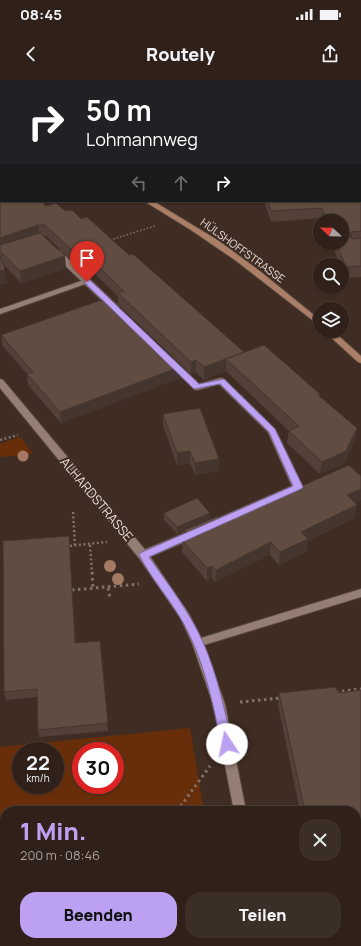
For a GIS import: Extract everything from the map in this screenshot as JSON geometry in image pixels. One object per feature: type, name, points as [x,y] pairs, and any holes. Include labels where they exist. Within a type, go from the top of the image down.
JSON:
[{"type":"main road","name":"HÜLSHOFFSTRASSE","points":[[150,202],[216,242],[274,285],[313,318]]},
{"type":"main road","points":[[336,338],[361,360]]},
{"type":"street","points":[[49,245],[122,315]]},
{"type":"street","points":[[0,312],[87,282]]},
{"type":"street","points":[[143,555],[298,487],[272,431],[266,425],[221,381],[197,387],[163,354]]},
{"type":"street","name":"ALHARDSTRASSE","points":[[0,382],[143,555],[185,617],[198,643],[218,704],[239,806]]},
{"type":"street","points":[[198,643],[361,593]]},
{"type":"path","points":[[104,242],[180,219]]},
{"type":"path","points":[[73,512],[74,546]]},
{"type":"path","points":[[70,546],[104,544],[125,533]]},
{"type":"path","points":[[90,545],[92,589]]},
{"type":"path","points":[[72,590],[136,586],[157,576]]},
{"type":"path","points":[[108,588],[110,598]]},
{"type":"path","points":[[330,692],[361,689]]},
{"type":"path","points":[[218,704],[283,697]]},
{"type":"path","points":[[181,806],[227,744]]},
{"type":"shaded area","points":[[20,437],[33,454],[0,457],[0,444]]},
{"type":"shaded area","points":[[190,728],[203,806],[0,806],[0,747],[12,746],[12,794],[64,794],[64,742],[50,742]]},
{"type":"building","points":[[0,202],[42,202],[46,206],[56,203],[65,211],[72,210],[81,219],[87,217],[129,255],[133,254],[244,352],[204,367],[196,360],[191,362],[118,293],[124,291],[82,251],[75,253],[45,225],[38,225],[0,238]]},
{"type":"building","points":[[268,202],[361,202],[361,231],[352,232],[349,234],[349,214],[324,214],[322,208],[271,211]]},
{"type":"building","points":[[40,233],[65,256],[20,271],[0,251],[0,245]]},
{"type":"building","points":[[349,237],[353,239],[361,238],[361,266],[349,267],[349,258],[342,258],[339,250],[349,250]]},
{"type":"building","points":[[0,255],[5,269],[0,271]]},
{"type":"building","points":[[107,298],[180,367],[60,412],[27,374],[33,372],[1,335]]},
{"type":"building","points":[[264,345],[320,394],[318,395],[357,428],[346,451],[322,462],[289,431],[299,426],[226,359]]},
{"type":"building","points":[[200,408],[219,459],[195,463],[190,451],[177,453],[163,414]]},
{"type":"building","points":[[349,465],[361,476],[361,489],[347,495],[357,505],[301,532],[308,539],[280,552],[271,542],[216,570],[212,566],[207,568],[182,540],[190,536],[184,530],[218,516],[223,521]]},
{"type":"building","points":[[197,498],[210,513],[177,527],[164,513]]},
{"type":"building","points":[[69,536],[75,643],[100,641],[108,723],[38,730],[37,689],[4,692],[3,541]]},
{"type":"building","points":[[336,687],[338,693],[361,690],[361,806],[304,806],[279,693]]},
{"type":"route","points":[[87,282],[197,387],[221,381],[272,431],[298,487],[143,555],[185,617],[198,643],[218,704],[227,744]]}]
